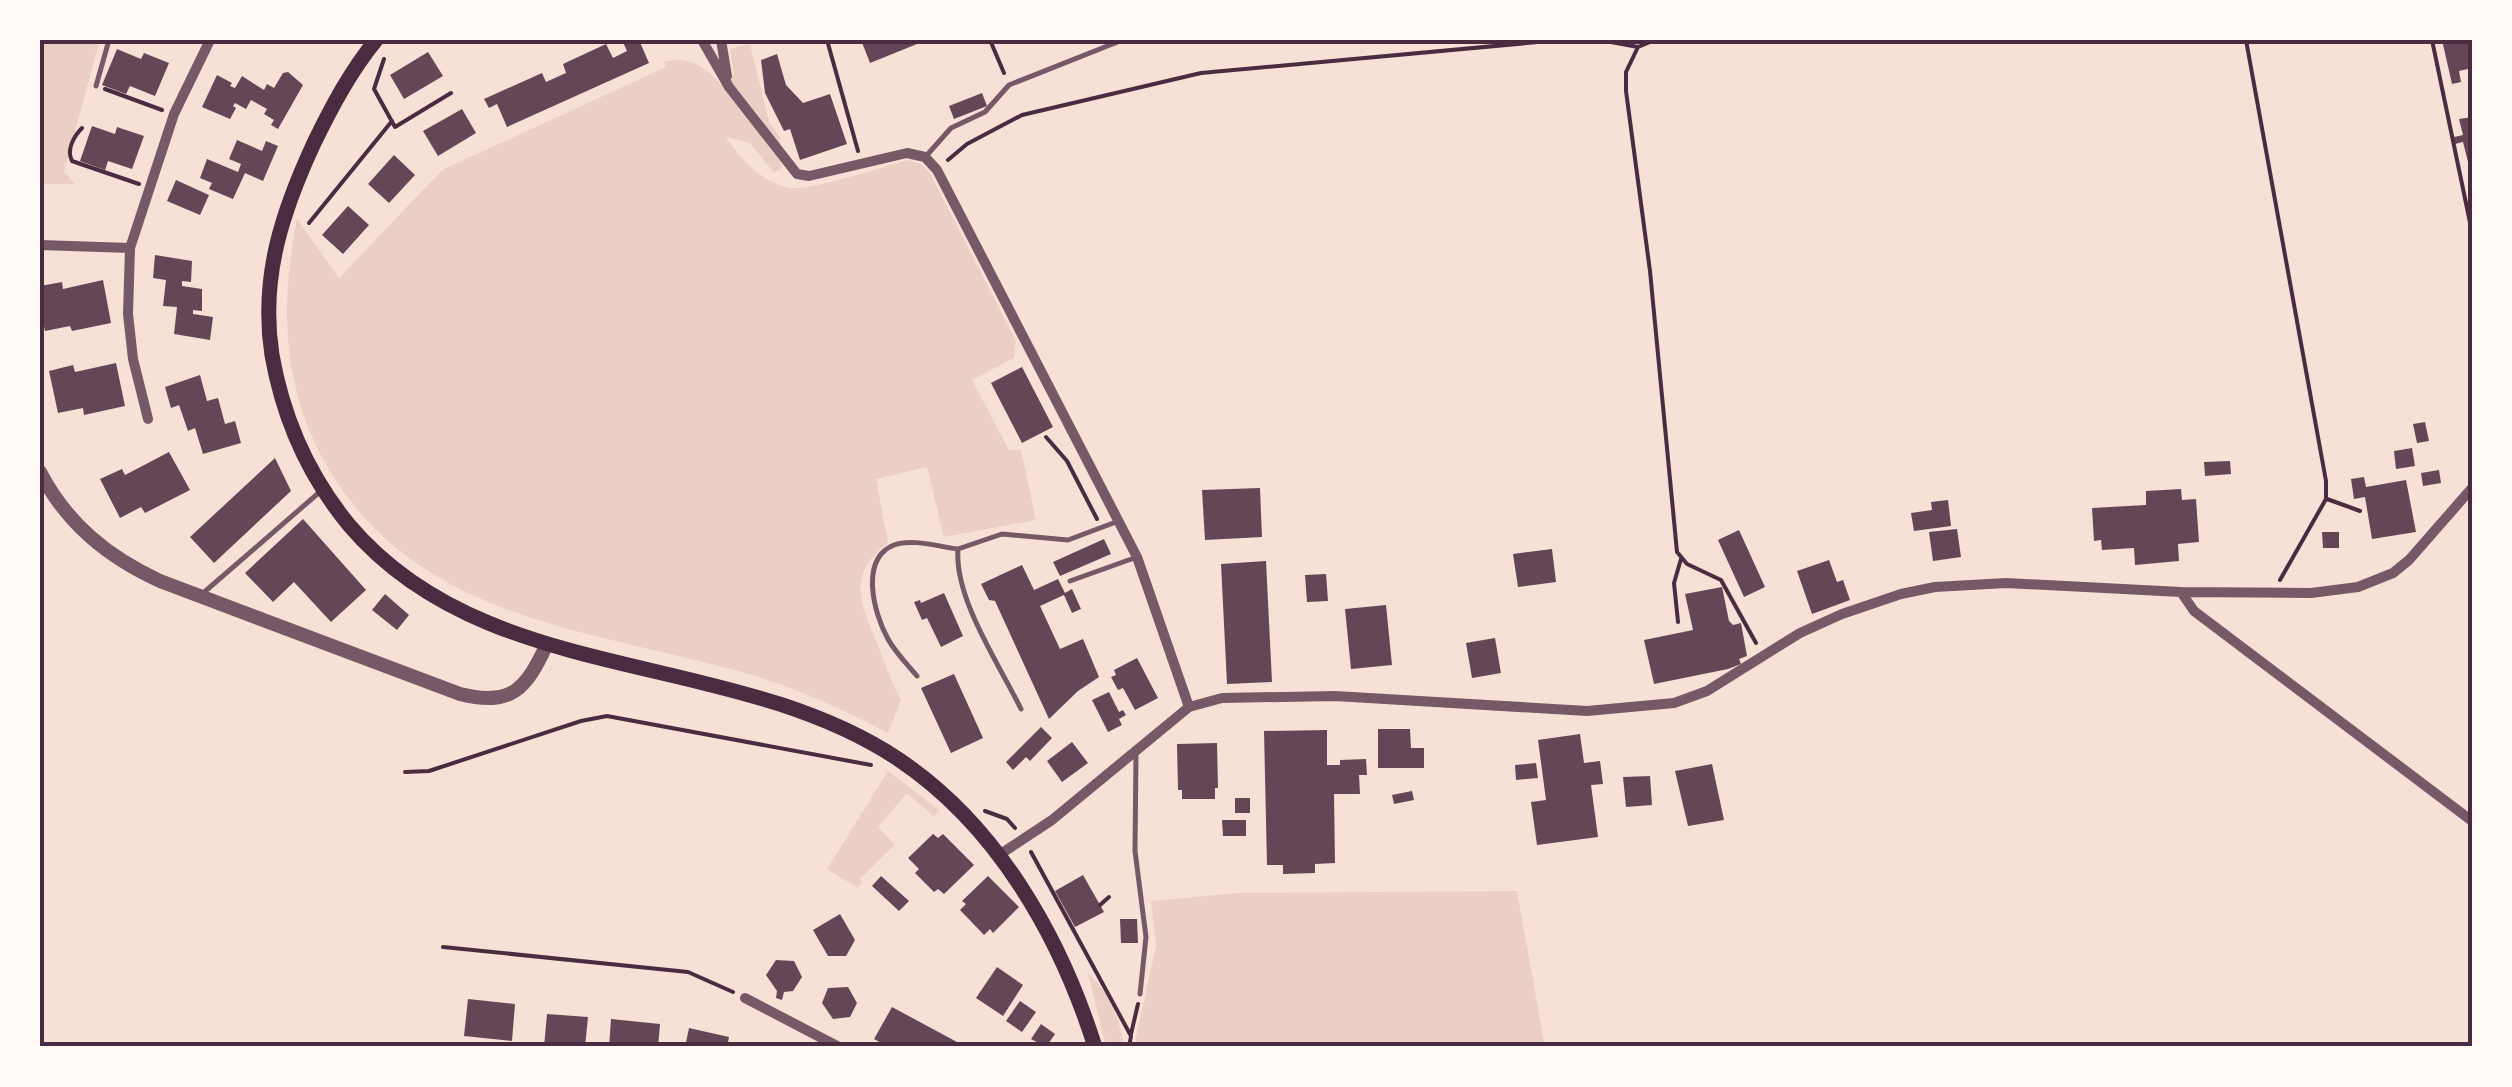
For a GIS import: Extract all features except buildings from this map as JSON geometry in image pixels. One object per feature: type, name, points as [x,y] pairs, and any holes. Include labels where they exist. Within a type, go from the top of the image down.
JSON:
[{"type":"main road","points":[[376,40],[333,104],[287,206],[272,260],[268,300],[276,378],[286,416],[322,490],[360,537],[419,588],[493,624],[548,644],[797,708],[846,729],[900,760],[963,816],[999,855],[1037,911],[1058,952],[1095,1047]]},
{"type":"street","points":[[148,419],[133,359],[128,314],[130,248],[174,114],[210,40]]},
{"type":"street","points":[[702,40],[729,87],[797,174],[809,176],[907,153],[925,158],[937,170],[1138,558],[1189,707]]},
{"type":"street","points":[[721,40],[729,87]]},
{"type":"street","points":[[40,245],[130,248]]},
{"type":"street","points":[[40,472],[63,509],[104,550],[130,567],[477,698],[503,698],[519,690],[548,644]]},
{"type":"street","points":[[999,855],[1052,820],[1189,707],[1222,698],[1310,696],[1606,710],[1674,703],[1708,691],[1800,633],[1842,614],[1935,587],[2024,584],[2181,592],[2330,592],[2358,587],[2393,573],[2409,560],[2472,488]]},
{"type":"street","points":[[2181,592],[2194,611],[2472,821]]},
{"type":"street","points":[[745,998],[839,1047]]},
{"type":"lane","points":[[96,86],[109,40]]},
{"type":"lane","points":[[925,158],[951,128],[985,112],[1009,85],[1120,41]]},
{"type":"lane","points":[[200,596],[322,490]]},
{"type":"lane","points":[[918,676],[893,647],[874,594],[874,572],[886,550],[900,544],[958,549],[1002,534],[1068,540],[1119,520]]},
{"type":"lane","points":[[958,549],[964,593],[1020,708]]},
{"type":"lane","points":[[1070,581],[1138,558]]},
{"type":"lane","points":[[1136,750],[1135,851],[1146,938],[1140,994]]},
{"type":"path","points":[[827,40],[861,163]]},
{"type":"path","points":[[990,40],[1009,85]]},
{"type":"path","points":[[937,170],[967,144],[1022,115],[1201,73],[1560,40]]},
{"type":"path","points":[[1600,40],[1638,47],[1655,40]]},
{"type":"path","points":[[2246,40],[2326,498],[2273,592]]},
{"type":"path","points":[[2432,40],[2472,232]]},
{"type":"path","points":[[1638,47],[1626,72],[1627,110],[1650,271],[1677,552],[1681,559],[1721,580],[1763,656]]},
{"type":"path","points":[[384,61],[374,90],[395,126],[451,93]]},
{"type":"path","points":[[96,86],[174,114]]},
{"type":"path","points":[[309,223],[392,121]]},
{"type":"path","points":[[82,128],[74,136],[72,161],[148,187]]},
{"type":"path","points":[[1046,436],[1067,461],[1101,528]]},
{"type":"path","points":[[2326,498],[2360,510]]},
{"type":"path","points":[[1678,622],[1674,583],[1681,559]]},
{"type":"path","points":[[405,772],[429,771],[581,720],[607,716],[806,750],[870,765],[900,760]]},
{"type":"path","points":[[1100,905],[1109,897]]},
{"type":"path","points":[[443,946],[688,972],[745,998]]},
{"type":"path","points":[[1130,1036],[1140,994]]},
{"type":"shaded area","points":[[40,40],[100,40],[64,171],[75,184],[40,184]]},
{"type":"shaded area","points":[[750,44],[769,122],[780,137],[781,168],[774,173],[750,143],[726,137],[738,153],[762,176],[792,188],[831,182],[907,160],[921,164],[930,173],[1016,341],[1014,358],[972,380],[1009,450],[1021,450],[1036,520],[944,537],[927,467],[876,479],[888,543],[866,567],[861,592],[867,619],[901,700],[888,733],[761,678],[565,628],[508,610],[454,586],[405,555],[361,514],[324,461],[310,432],[293,373],[287,312],[297,219],[339,278],[442,170],[666,67],[664,62],[681,60],[696,64],[721,85],[734,75],[730,49]]},
{"type":"shaded area","points":[[888,771],[939,810],[934,817],[907,793],[878,827],[895,845],[860,879],[858,888],[827,869]]},
{"type":"shaded area","points":[[1517,891],[1545,1047],[1134,1047],[1156,946],[1151,901],[1238,893]]},
{"type":"shaded area","points":[[1088,974],[1102,988],[1112,1007],[1124,1047],[1106,1047]]}]
